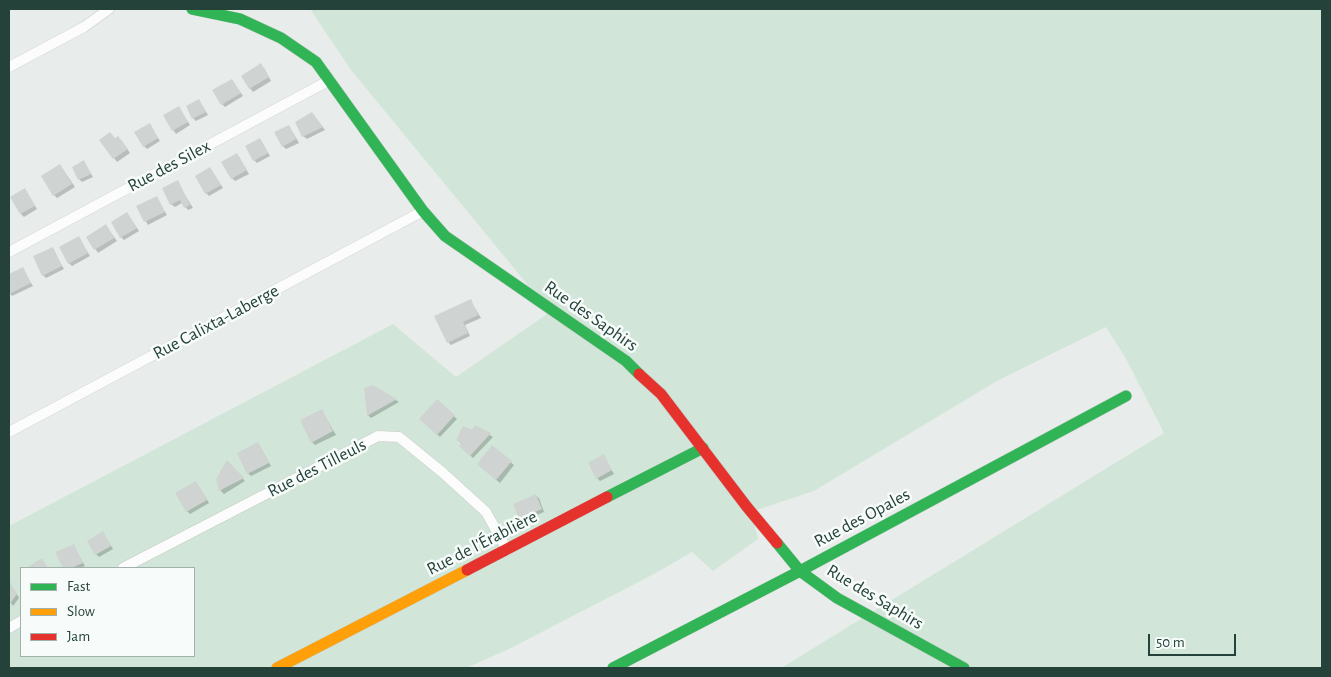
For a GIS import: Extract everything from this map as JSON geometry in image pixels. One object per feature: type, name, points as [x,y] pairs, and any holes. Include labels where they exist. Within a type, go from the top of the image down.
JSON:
[{"type":"street","points":[[9,66],[84,27],[109,9]]},
{"type":"street","name":"Rue des Saphirs","points":[[192,9],[240,19],[281,38],[316,62],[423,212],[445,236],[626,361],[661,394],[800,572],[837,598],[964,668]]},
{"type":"street","name":"Rue des Silex","points":[[9,252],[330,80]]},
{"type":"street","name":"Rue Calixta-Laberge","points":[[9,432],[423,212]]},
{"type":"street","name":"Rue des Opales","points":[[613,668],[800,572],[1126,396]]},
{"type":"street","name":"Rue des Tilleuls","points":[[125,567],[378,436],[399,437],[442,472],[486,512],[507,550]]},
{"type":"street","name":"Rue de l'Érablière","points":[[277,668],[702,448]]},
{"type":"street","points":[[9,628],[20,622]]},
{"type":"green space","points":[[310,9],[1322,9],[1322,668],[781,668],[1164,433],[1125,357],[1106,327],[997,381],[814,491],[751,512],[758,539],[713,571],[692,552],[654,574],[509,649],[466,668],[9,668],[9,526],[393,324],[456,377],[550,312],[351,70]]},
{"type":"building","points":[[261,63],[269,77],[249,89],[241,76]]},
{"type":"building","points":[[232,79],[241,93],[221,105],[212,90]]},
{"type":"building","points":[[199,99],[206,112],[192,119],[186,106]]},
{"type":"building","points":[[179,106],[188,122],[172,131],[163,115]]},
{"type":"building","points":[[312,112],[323,127],[302,137],[295,122]]},
{"type":"building","points":[[150,123],[158,138],[143,147],[134,132]]},
{"type":"building","points":[[289,125],[296,139],[282,147],[274,132]]},
{"type":"building","points":[[110,132],[115,138],[118,136],[128,149],[113,159],[99,140]]},
{"type":"building","points":[[260,138],[268,153],[253,161],[245,146]]},
{"type":"building","points":[[237,153],[247,170],[231,179],[221,162]]},
{"type":"building","points":[[84,160],[91,174],[78,180],[72,167]]},
{"type":"building","points":[[60,164],[72,184],[53,196],[41,176]]},
{"type":"building","points":[[210,167],[221,185],[205,194],[195,176]]},
{"type":"building","points":[[178,180],[190,205],[184,208],[180,200],[170,205],[162,188]]},
{"type":"building","points":[[25,188],[35,206],[20,214],[10,197]]},
{"type":"building","points":[[157,196],[165,212],[144,222],[136,206]]},
{"type":"building","points":[[127,212],[137,228],[120,238],[111,222]]},
{"type":"building","points":[[106,224],[114,238],[94,250],[86,237]]},
{"type":"building","points":[[79,236],[88,253],[68,264],[59,247]]},
{"type":"building","points":[[53,247],[62,266],[42,276],[33,256]]},
{"type":"building","points":[[23,267],[31,283],[9,294],[9,274]]},
{"type":"building","points":[[471,299],[478,315],[463,322],[468,333],[447,343],[434,316]]},
{"type":"building","points":[[373,385],[397,399],[367,416],[364,388]]},
{"type":"building","points":[[437,399],[455,415],[437,435],[419,419]]},
{"type":"building","points":[[322,409],[333,431],[311,443],[300,420]]},
{"type":"building","points":[[475,425],[491,433],[470,456],[459,446],[462,443],[456,440],[463,426],[472,430]]},
{"type":"building","points":[[258,442],[269,463],[247,474],[237,453]]},
{"type":"building","points":[[492,445],[512,461],[496,480],[477,464]]},
{"type":"building","points":[[604,454],[612,470],[596,479],[588,463]]},
{"type":"building","points":[[227,460],[244,478],[219,491],[216,479]]},
{"type":"building","points":[[196,481],[207,500],[186,512],[175,493]]},
{"type":"building","points":[[536,494],[542,509],[519,519],[513,504]]},
{"type":"building","points":[[103,531],[111,546],[95,555],[87,541]]},
{"type":"building","points":[[74,544],[83,563],[73,567],[62,567],[55,552]]},
{"type":"building","points":[[42,558],[47,567],[28,567]]},
{"type":"building","points":[[9,581],[17,594],[9,605]]},
{"type":"traffic: fast","points":[[192,9],[240,19],[281,38],[316,62],[423,211],[445,236],[626,361],[639,374]]},
{"type":"traffic: fast","points":[[613,668],[800,571],[1126,396]]},
{"type":"traffic: fast","points":[[607,497],[703,448]]},
{"type":"traffic: fast","points":[[777,543],[800,571],[837,598],[964,668]]},
{"type":"traffic: slow","points":[[277,668],[467,570]]},
{"type":"traffic: jam","points":[[639,374],[661,394],[747,507],[777,543]]},
{"type":"traffic: jam","points":[[467,570],[607,497]]}]
